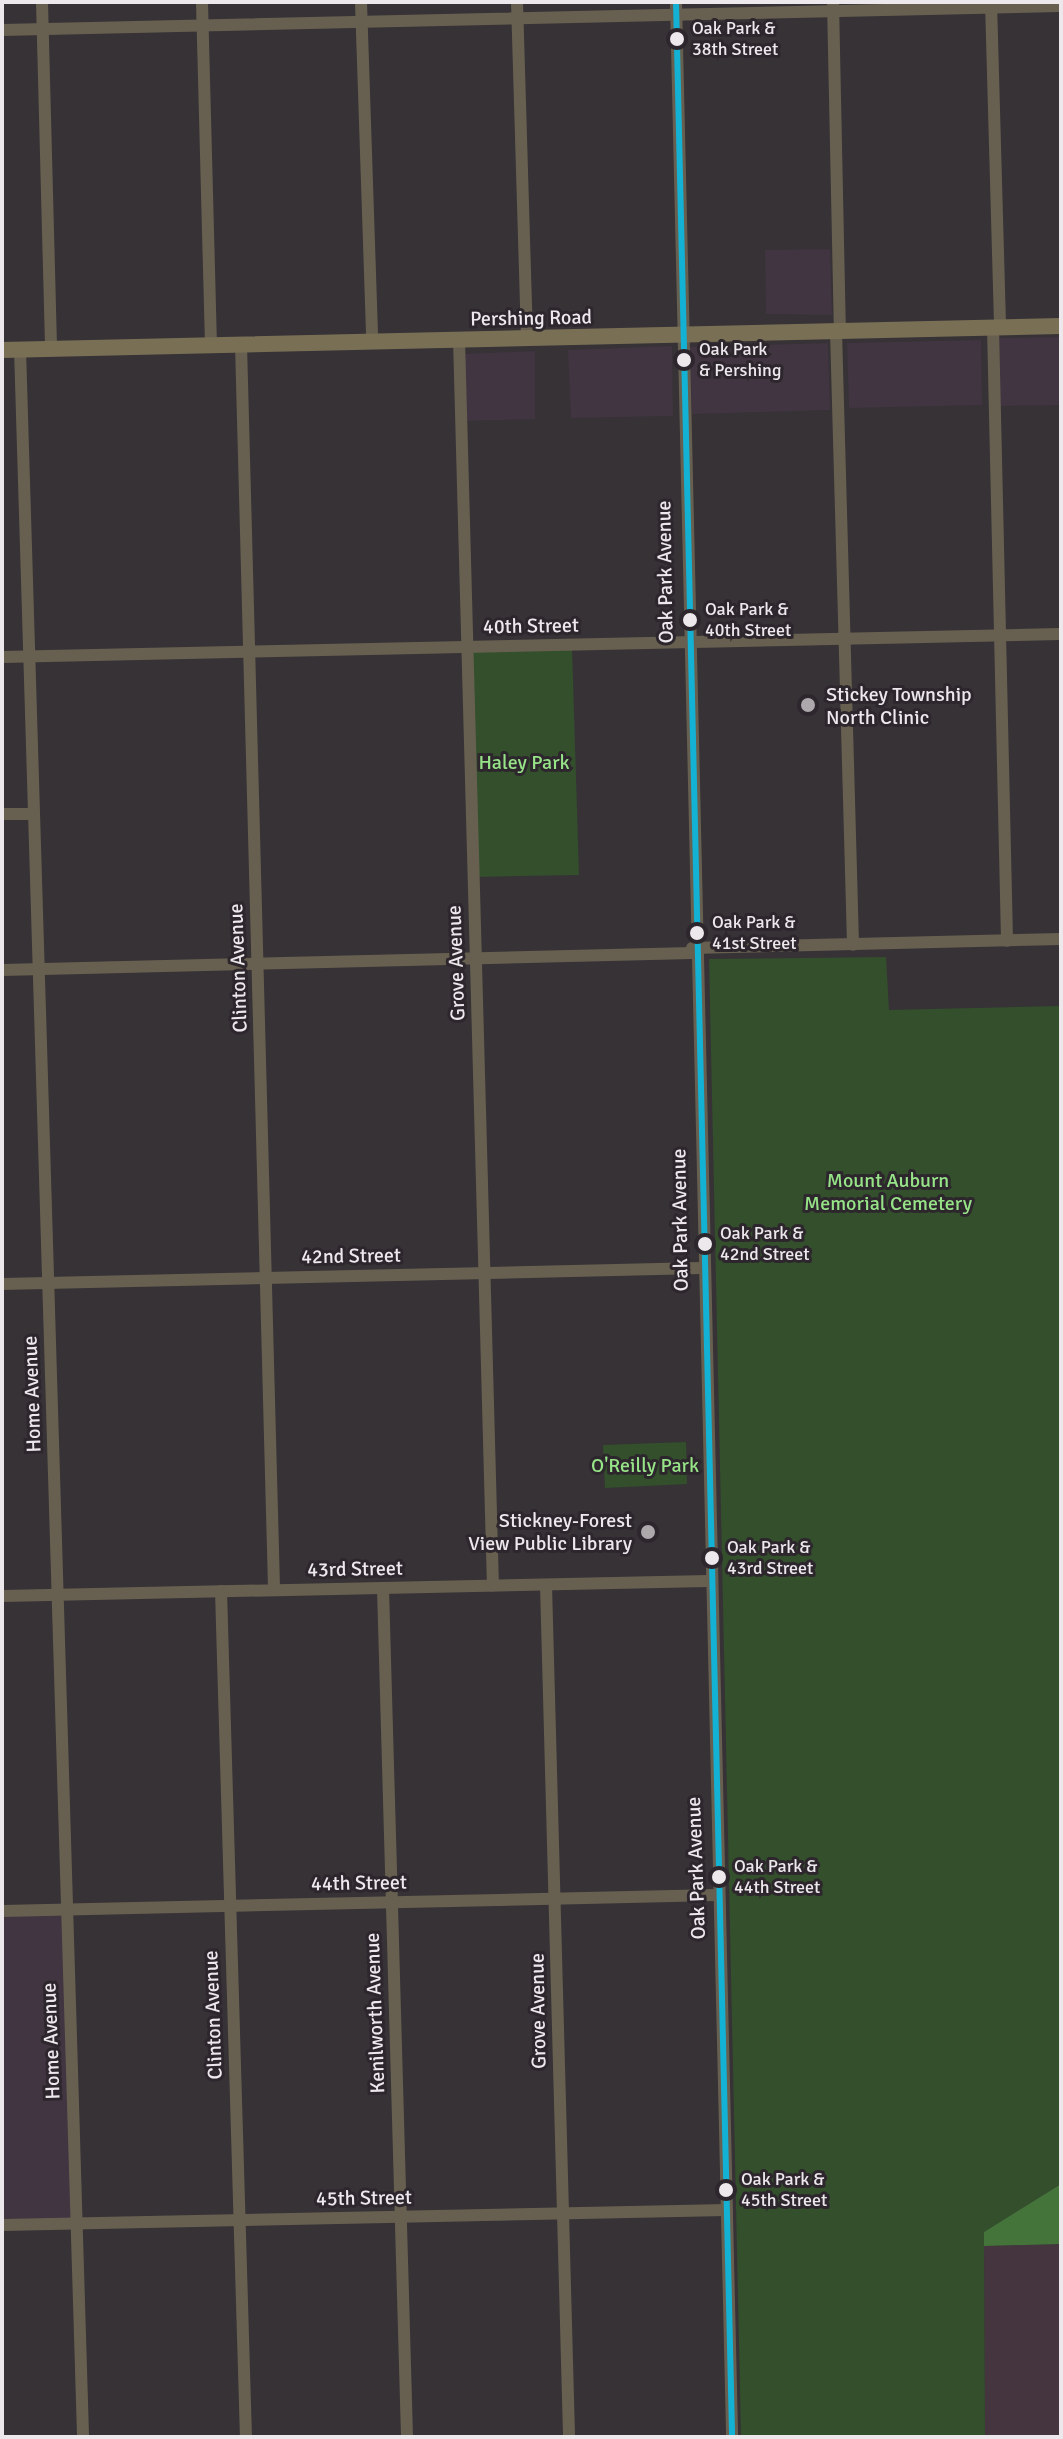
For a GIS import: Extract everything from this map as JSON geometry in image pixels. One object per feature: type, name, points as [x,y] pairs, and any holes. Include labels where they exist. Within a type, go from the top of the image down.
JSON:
[{"type":"main road","name":"Pershing Road","points":[[2,350],[1061,326]]},
{"type":"street","points":[[42,2],[51,349]]},
{"type":"street","points":[[202,2],[211,345]]},
{"type":"street","points":[[361,2],[372,341]]},
{"type":"street","points":[[517,2],[527,338]]},
{"type":"street","points":[[991,5],[1007,941]]},
{"type":"street","points":[[833,6],[843,639],[853,945]]},
{"type":"street","points":[[2,30],[518,18],[676,8],[1061,6]]},
{"type":"street","name":"Oak Park Avenue","points":[[676,8],[692,950],[732,2437]]},
{"type":"street","name":"Grove Avenue","points":[[459,339],[493,1586]]},
{"type":"street","name":"Clinton Avenue","points":[[241,344],[274,1590]]},
{"type":"street","name":"Home Avenue","points":[[20,349],[83,2437]]},
{"type":"street","name":"40th Street","points":[[2,657],[1061,634]]},
{"type":"street","points":[[2,814],[34,814]]},
{"type":"street","points":[[2,970],[1061,939]]},
{"type":"street","name":"42nd Street","points":[[2,1284],[701,1268]]},
{"type":"street","name":"43rd Street","points":[[2,1596],[708,1581]]},
{"type":"street","name":"Grove Avenue","points":[[546,1585],[569,2437]]},
{"type":"street","name":"Kenilworth Avenue","points":[[383,1588],[407,2437]]},
{"type":"street","name":"Clinton Avenue","points":[[221,1591],[246,2437]]},
{"type":"street","name":"44th Street","points":[[2,1911],[717,1895]]},
{"type":"street","name":"45th Street","points":[[2,2225],[727,2210]]},
{"type":"shaded area","points":[[830,249],[832,315],[766,314],[765,250]]},
{"type":"shaded area","points":[[1061,337],[1061,405],[1000,406],[999,338]]},
{"type":"shaded area","points":[[981,340],[982,405],[849,408],[847,343]]},
{"type":"shaded area","points":[[828,343],[830,410],[692,414],[690,347]]},
{"type":"shaded area","points":[[672,346],[673,416],[571,418],[568,350]]},
{"type":"shaded area","points":[[535,351],[535,419],[464,421],[464,354]]},
{"type":"shaded area","points":[[67,1912],[74,2219],[2,2220],[2,1913]]},
{"type":"shaded area","points":[[1061,2244],[1061,2437],[985,2437],[984,2246]]},
{"type":"green space","name":"Haley Park","points":[[572,647],[579,875],[475,877],[471,650]]},
{"type":"green space","name":"Mount Auburn Memorial Cemetery","points":[[886,957],[889,1010],[1061,1006],[1061,2184],[984,2232],[985,2437],[741,2437],[709,959]]},
{"type":"green space","name":"O'Reilly Park","points":[[686,1442],[687,1484],[605,1488],[603,1445]]},
{"type":"green space","points":[[1061,2184],[1061,2244],[984,2246],[984,2232]]},
{"type":"transit line","points":[[676,2],[732,2437]]},
{"type":"place","name":"Oak Park & 38th Street","points":[[677,39]]},
{"type":"place","name":"Oak Park & Pershing","points":[[684,360]]},
{"type":"place","name":"Oak Park & 40th Street","points":[[690,620]]},
{"type":"place","name":"Stickey Township North Clinic","points":[[808,705]]},
{"type":"place","name":"Oak Park & 41st Street","points":[[697,933]]},
{"type":"place","name":"Oak Park & 42nd Street","points":[[705,1244]]},
{"type":"place","name":"Stickney-Forest View Public Library","points":[[648,1532]]},
{"type":"place","name":"Oak Park & 43rd Street","points":[[712,1558]]},
{"type":"place","name":"Oak Park & 44th Street","points":[[719,1877]]},
{"type":"place","name":"Oak Park & 45th Street","points":[[726,2190]]}]
